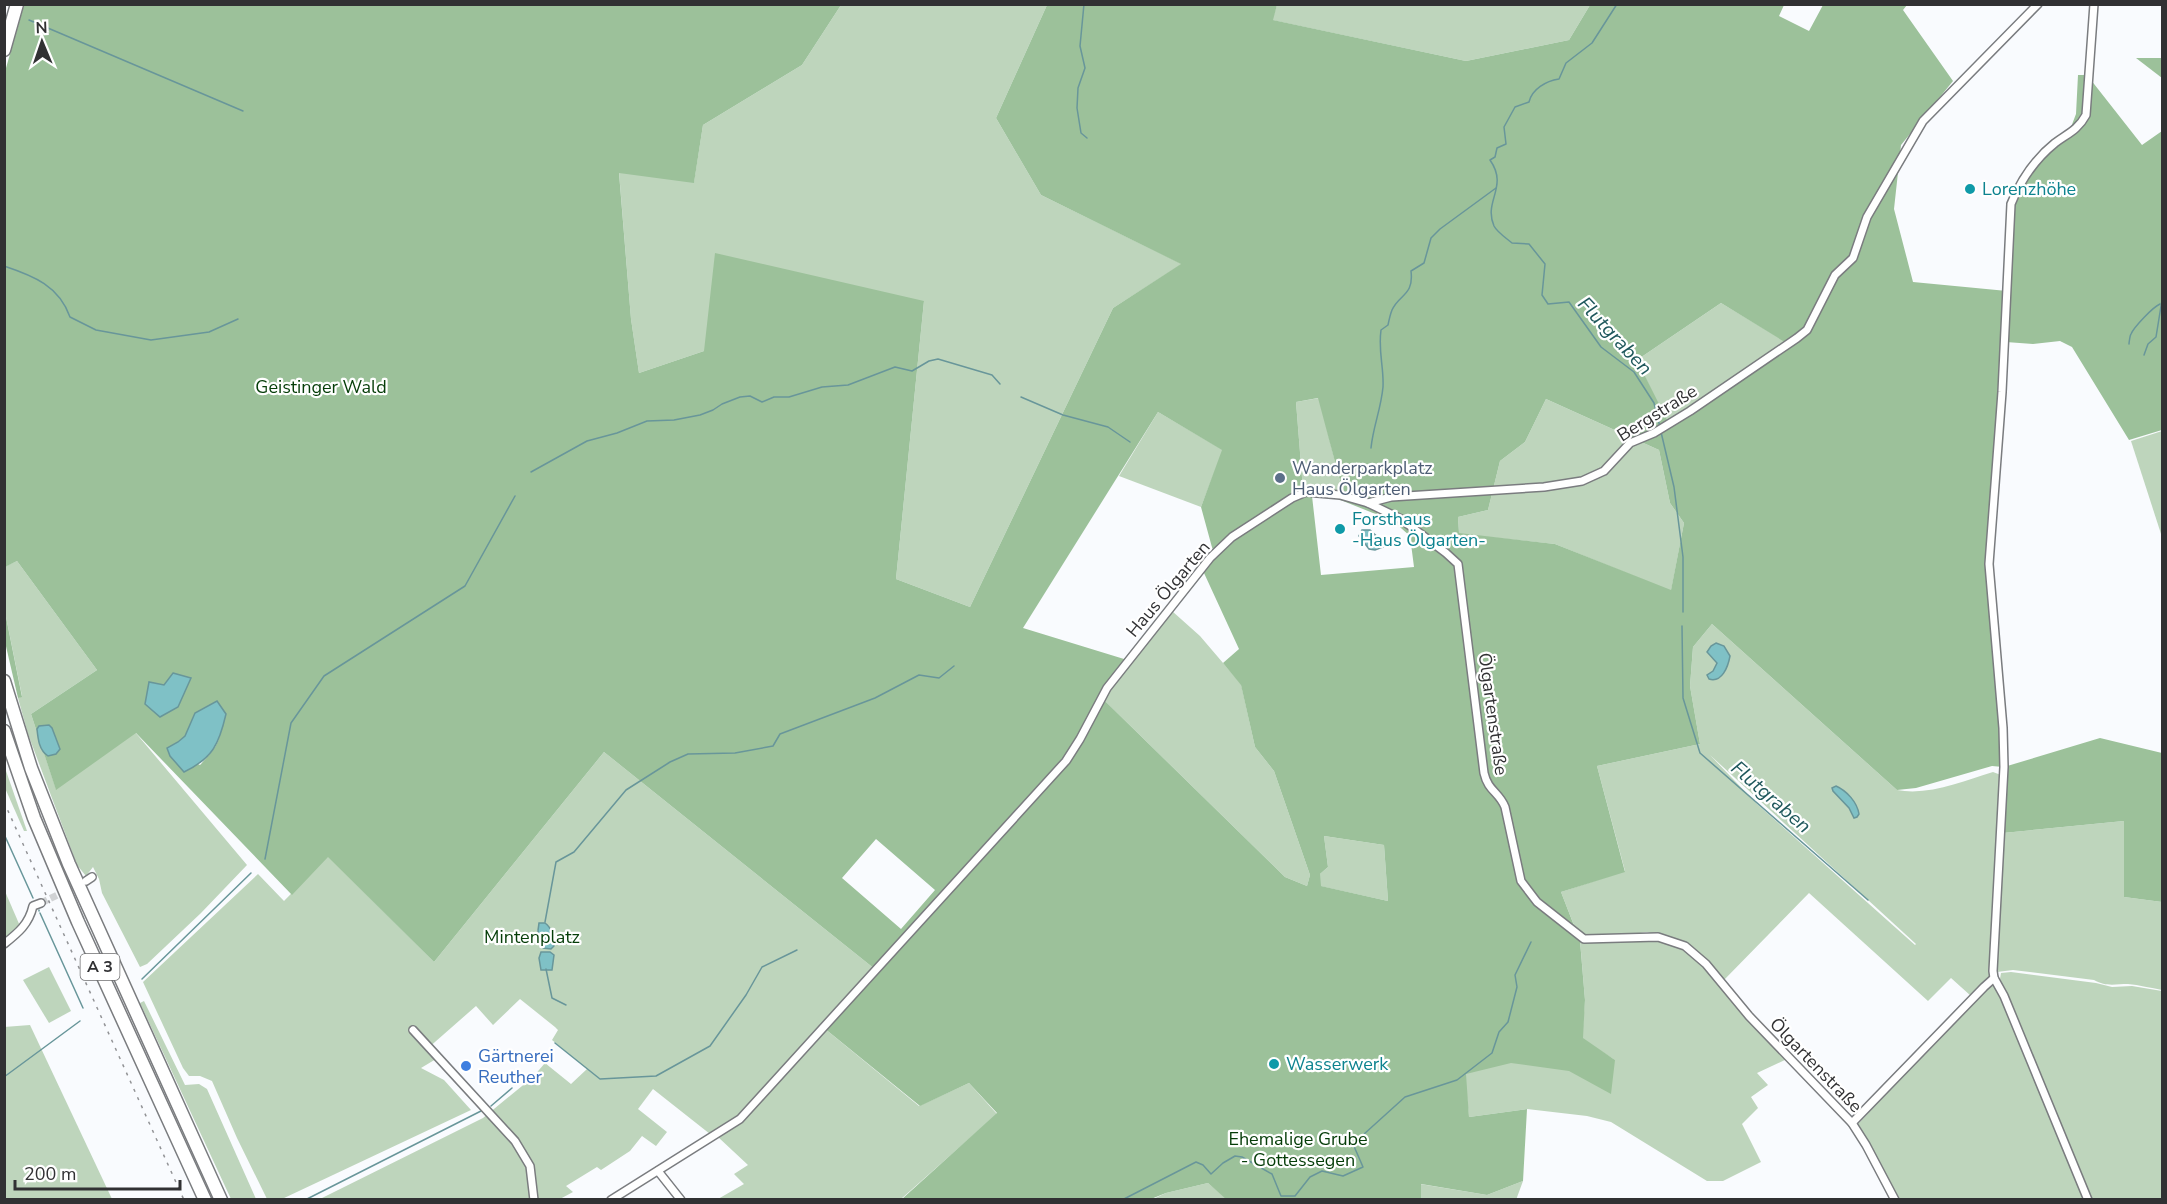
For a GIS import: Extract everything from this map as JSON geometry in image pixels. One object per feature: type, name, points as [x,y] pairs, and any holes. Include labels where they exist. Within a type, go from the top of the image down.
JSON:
[{"type":"highway","points":[[4,50],[18,4]]},
{"type":"highway","name":"A 3","points":[[4,681],[31,768],[69,864],[221,1200]]},
{"type":"highway","name":"A 3","points":[[4,731],[34,818],[205,1200]]},
{"type":"street","name":"Bergstraße","points":[[1368,503],[1391,497],[1544,487],[1582,481],[1604,471],[1630,443],[1654,433],[1690,411],[1807,330],[1835,275],[1852,258],[1867,217],[1923,121],[2038,4]]},
{"type":"street","points":[[2088,1200],[2004,996],[1994,978],[2003,811],[2003,728],[1989,564],[2002,392],[2011,204],[2019,186],[2029,172],[2054,144],[2077,129],[2086,115],[2094,4]]},
{"type":"street","name":"Haus Ölgarten","points":[[611,1200],[740,1119],[1066,761],[1107,688],[1210,558],[1232,537],[1292,498],[1306,492],[1340,495],[1368,503]]},
{"type":"street","name":"Ölgartenstraße","points":[[1368,503],[1401,519],[1458,564],[1484,773],[1489,788],[1502,800],[1518,871],[1527,891],[1537,902],[1584,939],[1658,937],[1685,946],[1706,964],[1749,1016],[1852,1123],[1895,1200]]},
{"type":"street","points":[[4,944],[24,926],[33,906],[41,903]]},
{"type":"street","points":[[1852,1123],[1994,978]]},
{"type":"street","points":[[413,1030],[515,1141],[530,1166],[534,1200]]},
{"type":"street","points":[[657,1171],[681,1200]]},
{"type":"green space","name":"Geistinger Wald","points":[[24,5],[841,5],[802,65],[703,125],[694,183],[619,173],[631,319],[639,373],[704,351],[715,253],[924,301],[896,579],[970,607],[1113,308],[1181,264],[1041,195],[996,118],[1047,5],[1277,5],[1273,20],[1466,61],[1569,40],[1590,5],[1784,5],[1779,16],[1809,31],[1823,5],[1907,5],[1903,10],[1953,81],[1901,145],[1894,209],[1913,282],[2007,291],[2009,224],[2018,186],[2029,172],[2068,135],[2076,114],[2078,75],[2087,75],[2142,145],[2162,131],[2162,430],[2129,440],[2072,347],[2060,341],[2033,344],[2006,342],[1989,564],[2004,767],[2100,738],[2162,753],[2162,902],[2124,897],[2124,821],[2003,833],[2003,767],[1992,766],[1916,788],[1897,790],[1712,624],[1693,647],[1690,686],[1700,744],[1597,766],[1625,872],[1561,892],[1580,941],[1585,1000],[1583,1038],[1615,1060],[1611,1094],[1569,1071],[1511,1063],[1466,1074],[1469,1117],[1527,1109],[1523,1181],[1487,1195],[1421,1184],[1421,1199],[1227,1200],[1208,1183],[1151,1199],[902,1199],[997,1113],[969,1083],[920,1106],[824,1028],[876,970],[604,752],[434,962],[328,857],[292,895],[136,733],[56,790],[31,714],[97,670],[17,561],[5,567],[4,75]],"holes":[[[1721,303],[1788,344],[1667,420],[1637,360]],[[1318,398],[1343,492],[1303,490],[1296,402]],[[1546,399],[1659,450],[1670,503],[1684,523],[1671,590],[1555,544],[1459,533],[1458,517],[1488,510],[1500,461],[1525,442]],[[1158,412],[1222,450],[1201,507],[1213,551],[1124,659],[1023,628]],[[1312,496],[1338,499],[1393,521],[1410,536],[1414,567],[1321,575]],[[1204,573],[1239,649],[1223,663],[1241,685],[1255,747],[1274,771],[1310,875],[1307,886],[1285,877],[1104,700],[1108,692]],[[218,702],[220,736],[214,749],[200,765],[168,748],[185,736],[195,713]],[[1324,836],[1384,845],[1388,901],[1321,886],[1320,874],[1328,867]],[[876,839],[935,890],[901,929],[842,878]]]},
{"type":"green space","points":[[841,5],[1047,5],[996,118],[1041,195],[1182,264],[1113,308],[970,607],[896,579],[924,301],[704,351],[639,373],[631,319],[619,172],[694,182],[703,125],[802,65]]},
{"type":"green space","points":[[1277,5],[1590,5],[1569,40],[1466,61],[1272,20]]},
{"type":"green space","points":[[2136,58],[2162,58],[2162,78]]},
{"type":"green space","points":[[1721,303],[1788,343],[1666,421],[1637,360]]},
{"type":"green space","points":[[1319,398],[1343,493],[1303,490],[1296,402]]},
{"type":"green space","points":[[1546,399],[1659,450],[1670,503],[1684,523],[1671,591],[1555,544],[1459,534],[1458,517],[1488,510],[1500,461],[1525,442]]},
{"type":"green space","points":[[1158,412],[1223,450],[1201,507],[1119,476]]},
{"type":"green space","points":[[2162,431],[2162,537],[2131,441]]},
{"type":"green space","points":[[17,561],[97,670],[31,714],[56,789],[135,732],[247,865],[201,913],[147,964],[140,967],[102,893],[93,867],[86,876],[77,865],[28,734],[18,698],[22,696],[5,612],[4,567]]},
{"type":"green space","points":[[1172,611],[1200,636],[1241,684],[1255,747],[1274,771],[1310,875],[1307,886],[1285,877],[1104,700]]},
{"type":"green space","points":[[5,612],[22,697],[18,698],[5,642]]},
{"type":"green space","points":[[1712,624],[1897,790],[1921,791],[1993,772],[2001,775],[1991,976],[1971,996],[1951,978],[1928,1001],[1809,893],[1723,981],[1688,944],[1676,939],[1647,932],[1618,936],[1577,933],[1561,892],[1625,871],[1597,766],[1700,744],[1690,686],[1693,647]],"holes":[[[1710,755],[1916,944],[1757,804]]]},
{"type":"green space","name":"Mintenplatz","points":[[604,752],[876,970],[824,1028],[919,1106],[969,1083],[997,1114],[901,1199],[718,1199],[744,1184],[734,1174],[748,1165],[718,1137],[710,1134],[653,1089],[638,1109],[667,1132],[656,1146],[642,1136],[630,1151],[601,1170],[597,1167],[566,1186],[573,1192],[560,1199],[320,1199],[483,1118],[533,1077],[545,1063],[571,1084],[587,1069],[552,1040],[558,1030],[520,999],[493,1025],[476,1006],[427,1049],[436,1059],[421,1068],[444,1080],[471,1110],[282,1199],[267,1199],[212,1081],[200,1076],[189,1076],[183,1068],[143,982],[258,874],[284,901],[328,856],[434,962]]},
{"type":"green space","points":[[5,768],[27,831],[24,831],[5,788]]},
{"type":"green space","points":[[2124,821],[2124,897],[2162,902],[2162,990],[2013,970],[1997,972],[1995,969],[2003,833]]},
{"type":"green space","points":[[1324,836],[1384,845],[1388,901],[1320,886],[1320,874],[1328,867]]},
{"type":"green space","points":[[4,889],[20,926],[5,939],[4,939]]},
{"type":"green space","points":[[1649,938],[1665,941],[1683,949],[1706,967],[1787,1059],[1757,1073],[1768,1085],[1751,1097],[1758,1108],[1742,1124],[1761,1162],[1723,1181],[1707,1181],[1611,1122],[1587,1116],[1527,1109],[1469,1117],[1466,1088],[1210,1175],[1102,1200],[1516,1026],[1615,1060],[1582,1039],[1585,1000],[1580,940],[1585,942]]},
{"type":"green space","points":[[49,967],[71,1011],[49,1023],[23,980]]},
{"type":"green space","points":[[2011,972],[2112,987],[2132,986],[2162,991],[2162,1199],[2092,1199],[2000,979],[2001,973]]},
{"type":"green space","points":[[1987,985],[1996,985],[2085,1196],[2077,1200],[1898,1199],[1858,1124]]},
{"type":"green space","points":[[144,1001],[185,1085],[199,1084],[207,1089],[256,1199],[231,1199],[140,1003]]},
{"type":"green space","points":[[30,1025],[112,1199],[6,1199],[4,1027]]},
{"type":"green space","points":[[1523,1181],[1516,1200],[1421,1199],[1420,1184],[1487,1195]]},
{"type":"green space","points":[[1208,1183],[1227,1199],[1151,1200],[1166,1193]]},
{"type":"water","points":[[1362,530],[1370,530],[1383,542],[1383,547],[1375,550],[1369,549],[1359,536]]},
{"type":"water","points":[[1716,643],[1724,646],[1730,656],[1724,673],[1714,680],[1709,679],[1707,675],[1713,671],[1717,663],[1707,652]]},
{"type":"water","points":[[173,673],[191,678],[178,707],[160,717],[145,704],[149,682],[164,685]]},
{"type":"water","points":[[217,701],[226,714],[221,734],[208,755],[184,772],[170,756],[167,748],[185,736],[195,713]]},
{"type":"water","points":[[49,725],[60,749],[56,754],[48,756],[41,747],[37,729],[39,726]]},
{"type":"water","points":[[1836,786],[1854,801],[1859,814],[1857,817],[1854,818],[1849,808],[1833,791],[1832,788]]},
{"type":"water","points":[[539,923],[545,923],[551,930],[554,946],[551,949],[543,948],[541,945],[538,936]]},
{"type":"water","points":[[541,952],[550,952],[554,955],[552,970],[541,970],[539,958]]},
{"type":"waterway","points":[[1084,4],[1080,46],[1085,68],[1078,88],[1077,108],[1081,133],[1087,138]]},
{"type":"waterway","name":"Flutgraben","points":[[1617,4],[1592,43],[1566,63],[1559,79],[1540,86],[1533,93],[1529,102],[1515,107],[1504,127],[1506,144],[1497,148],[1495,157],[1490,160],[1497,178],[1491,217],[1494,226],[1502,235],[1512,243],[1529,244],[1545,264],[1542,295],[1548,304],[1569,302],[1601,347],[1634,372],[1654,403],[1660,427]]},
{"type":"waterway","points":[[29,20],[243,111]]},
{"type":"waterway","points":[[1371,448],[1383,387],[1381,330],[1388,325],[1391,312],[1408,290],[1411,271],[1424,263],[1431,238],[1496,188]]},
{"type":"waterway","points":[[4,266],[44,284],[59,297],[70,317],[96,330],[151,340],[209,332],[238,319]]},
{"type":"waterway","points":[[2144,355],[2148,344],[2156,337],[2162,300]]},
{"type":"waterway","points":[[2129,344],[2136,327],[2160,304]]},
{"type":"waterway","points":[[531,472],[587,441],[617,433],[647,421],[674,420],[700,415],[740,397],[750,396],[762,402],[774,397],[789,397],[822,387],[848,385],[895,367],[912,371],[929,361],[938,359],[992,375],[1000,384]]},
{"type":"waterway","points":[[1021,397],[1063,415],[1108,427],[1130,442]]},
{"type":"waterway","name":"Flutgraben","points":[[1661,432],[1674,487],[1683,557],[1683,612]]},
{"type":"waterway","points":[[265,859],[291,723],[324,676],[465,586],[515,496]]},
{"type":"waterway","name":"Flutgraben","points":[[1682,626],[1683,698],[1700,753],[1868,900]]},
{"type":"waterway","points":[[545,922],[556,862],[574,852],[626,790],[670,762],[688,754],[735,753],[773,746],[780,734],[875,698],[919,675],[939,678],[954,666]]},
{"type":"waterway","points":[[4,834],[33,898]]},
{"type":"waterway","points":[[142,979],[251,873]]},
{"type":"waterway","points":[[40,913],[83,1008]]},
{"type":"waterway","points":[[1122,1200],[1196,1162],[1203,1165],[1211,1174],[1235,1156],[1242,1157],[1272,1174],[1281,1196],[1295,1196],[1310,1177],[1322,1171],[1343,1176],[1363,1167],[1353,1144],[1405,1097],[1457,1080],[1492,1053],[1499,1032],[1508,1022],[1517,987],[1515,975],[1531,942]]},
{"type":"waterway","points":[[555,1043],[600,1079],[656,1076],[710,1046],[746,995],[762,967],[797,950]]},
{"type":"waterway","points":[[546,969],[552,998],[566,1005]]},
{"type":"waterway","points":[[4,1077],[80,1021]]},
{"type":"waterway","points":[[491,1106],[512,1088]]},
{"type":"waterway","points":[[305,1200],[481,1111]]},
{"type":"tunnel","points":[[41,903],[80,884]]},
{"type":"railway","points":[[4,802],[184,1200]]},
{"type":"place","name":"Lorenzhöhe","points":[[1970,189]]},
{"type":"place","name":"Wanderparkplatz Haus Ölgarten","points":[[1280,478]]},
{"type":"place","name":"Forsthaus -Haus Ölgarten-","points":[[1340,529]]},
{"type":"place","name":"Wasserwerk","points":[[1274,1064]]},
{"type":"place","name":"Gärtnerei Reuther","points":[[466,1066]]},
{"type":"park label","name":"Ehemalige Grube - Gottessegen","points":[[1298,1149]]}]
